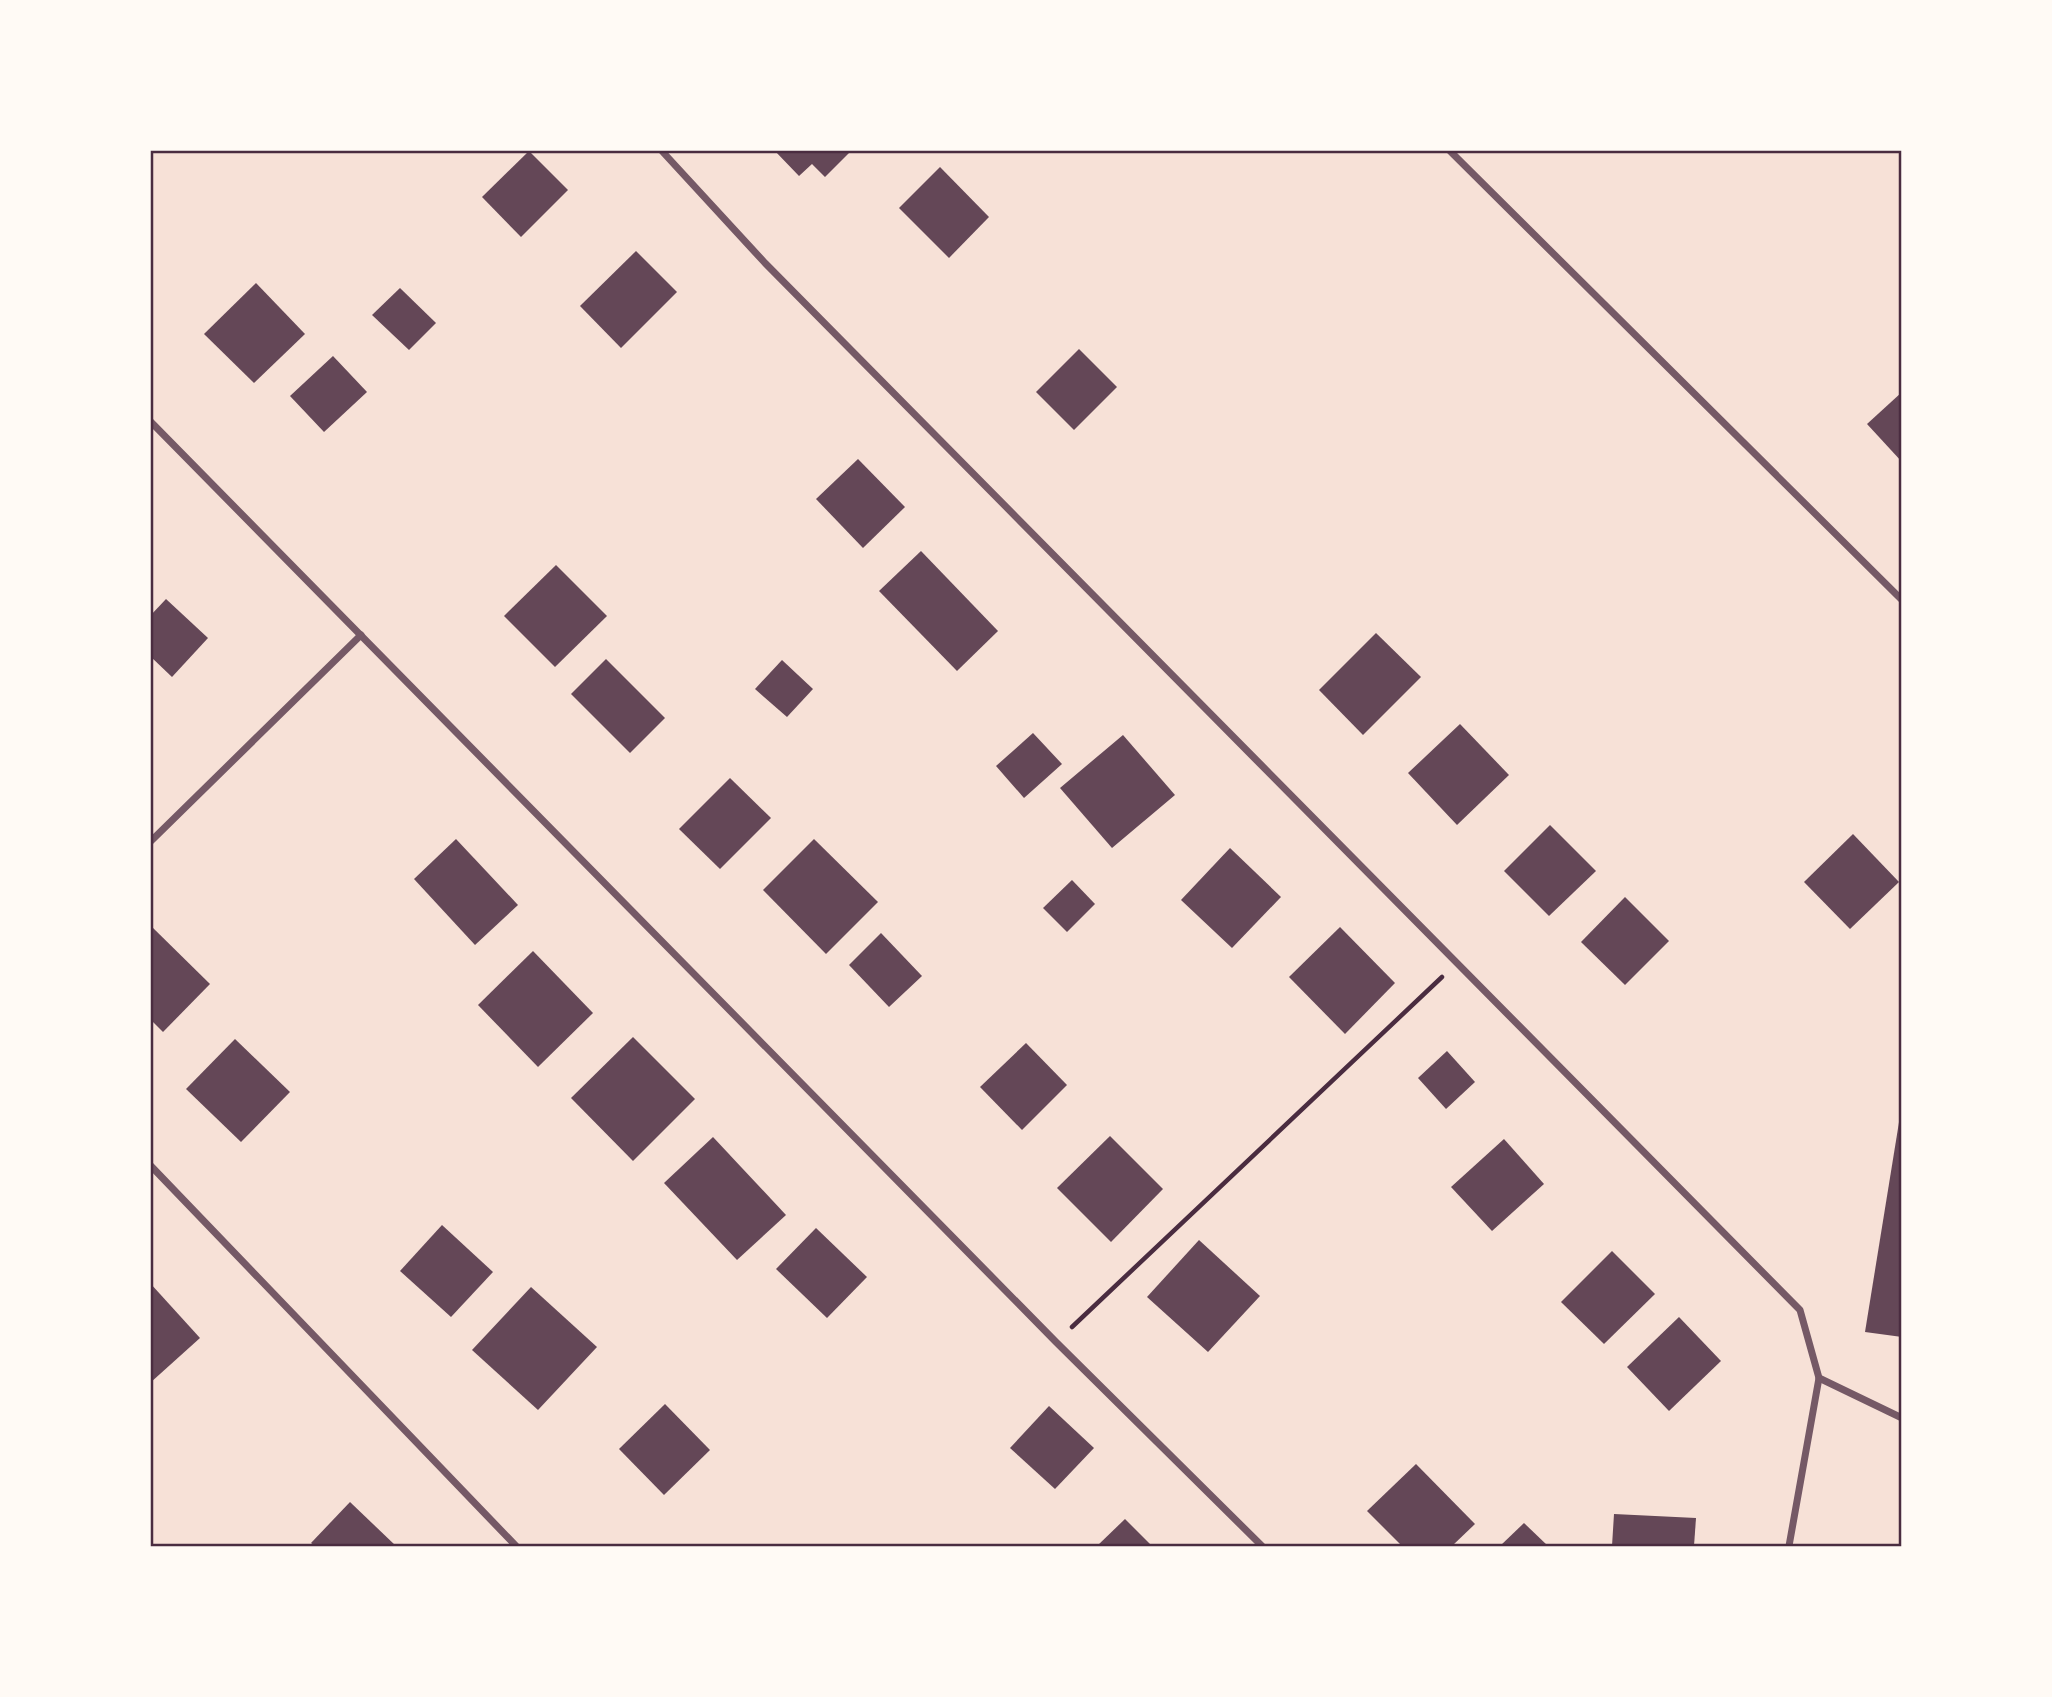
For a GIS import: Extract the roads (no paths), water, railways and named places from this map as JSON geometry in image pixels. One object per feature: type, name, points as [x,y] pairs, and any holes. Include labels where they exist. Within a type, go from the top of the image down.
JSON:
[{"type":"street","points":[[661,150],[765,263],[1800,1310],[1819,1378],[1789,1546]]},
{"type":"street","points":[[1449,150],[1902,600]]},
{"type":"street","points":[[150,421],[1056,1342],[1262,1546]]},
{"type":"street","points":[[150,842],[361,635]]},
{"type":"street","points":[[150,1165],[516,1546]]},
{"type":"street","points":[[1819,1378],[1902,1418]]}]
